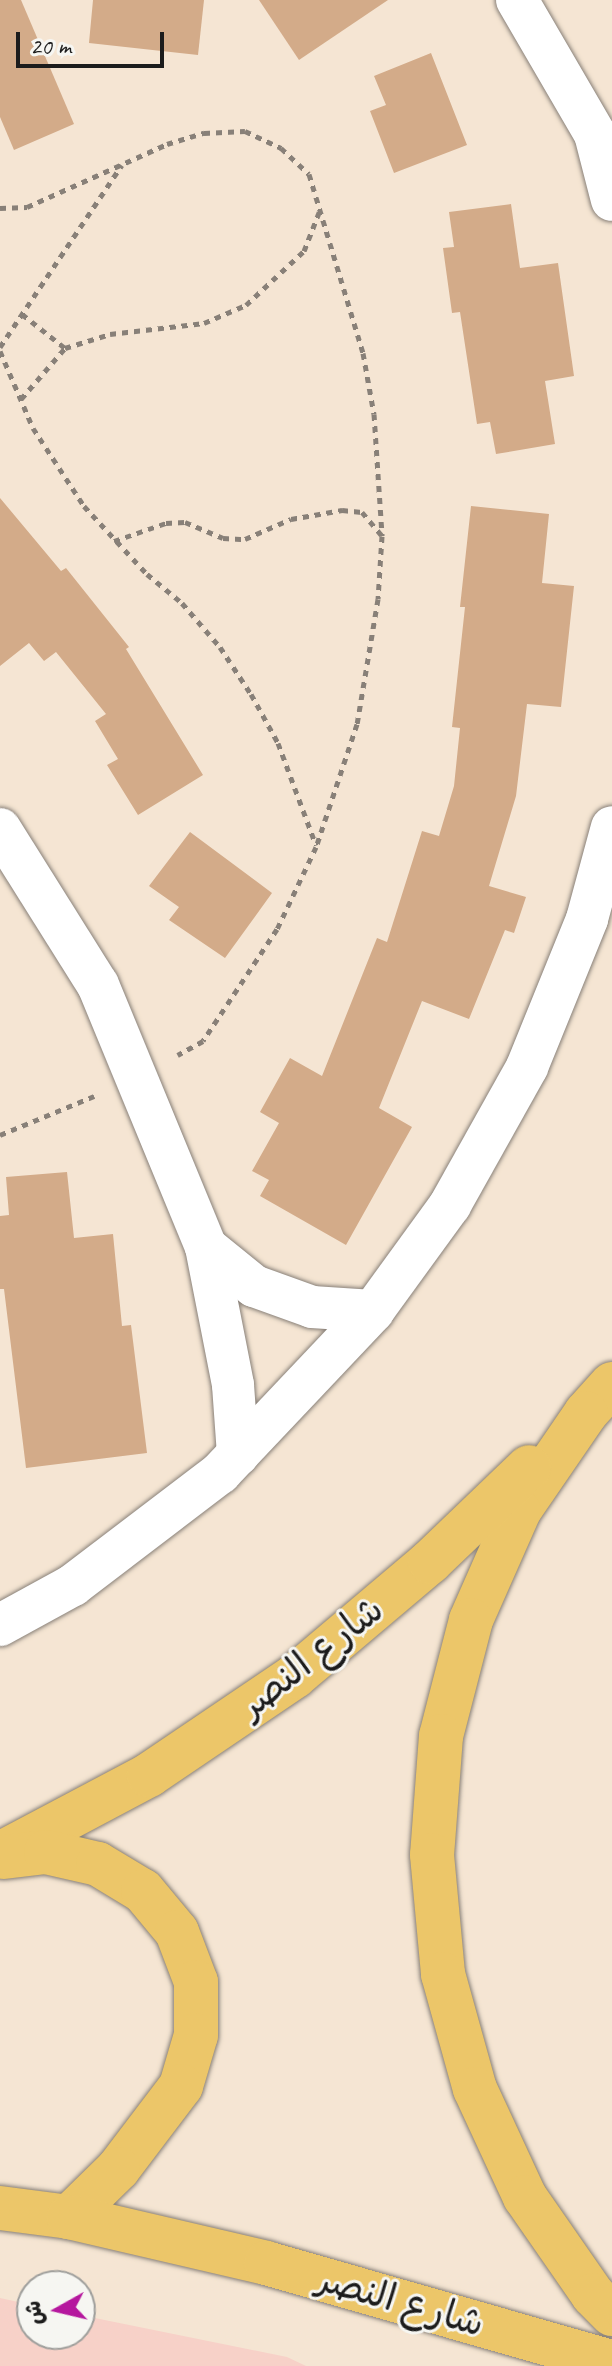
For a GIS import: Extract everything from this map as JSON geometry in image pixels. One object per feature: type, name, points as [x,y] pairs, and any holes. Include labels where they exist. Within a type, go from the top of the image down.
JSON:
[{"type":"main road","name":"شارع النصر","points":[[0,1856],[149,1775],[295,1676],[430,1562],[599,1398]]},
{"type":"main road","points":[[599,1398],[519,1511],[471,1620],[441,1736],[432,1855],[443,1974],[475,2089],[525,2197],[593,2295],[612,2314]]},
{"type":"main road","points":[[0,1856],[46,1852],[98,1864],[143,1891],[177,1932],[196,1982],[196,2035],[181,2086],[118,2169],[69,2217]]},
{"type":"main road","name":"شارع النصر","points":[[0,2208],[69,2217],[266,2263],[612,2362]]},
{"type":"street","points":[[517,0],[595,134],[612,200]]},
{"type":"street","points":[[0,1625],[73,1585],[220,1473],[373,1311],[450,1205],[527,1067],[587,919],[612,827]]},
{"type":"street","points":[[0,829],[98,985],[206,1247],[233,1385],[238,1455]]},
{"type":"street","points":[[206,1247],[254,1286],[312,1307],[373,1311]]},
{"type":"path","points":[[0,208],[27,207],[167,144],[204,133],[245,131],[296,160],[309,174],[363,353],[375,429],[382,536],[377,612],[357,724],[316,847],[277,929],[203,1041],[136,1078],[0,1135]]},
{"type":"path","points":[[124,163],[0,349],[56,468],[114,541],[182,603],[220,647],[251,694],[278,743],[316,847]]},
{"type":"path","points":[[21,399],[65,348],[110,334],[204,323],[246,305],[304,251],[320,210]]},
{"type":"path","points":[[22,314],[65,348]]},
{"type":"path","points":[[114,541],[166,523],[185,522],[223,538],[245,539],[291,519],[342,510],[362,512],[382,536]]},
{"type":"shaded area","points":[[0,2298],[16,2302],[16,2350],[96,2350],[96,2318],[287,2357],[306,2366],[0,2366]]},
{"type":"building","points":[[0,0],[21,0],[74,124],[14,150],[0,117]]},
{"type":"building","points":[[93,0],[204,0],[198,55],[89,43]]},
{"type":"building","points":[[259,0],[388,0],[299,60]]},
{"type":"building","points":[[431,53],[467,145],[394,173],[370,111],[386,105],[374,76]]},
{"type":"building","points":[[511,204],[520,268],[558,263],[574,376],[545,381],[555,444],[496,454],[490,422],[477,424],[460,312],[452,313],[443,248],[454,247],[449,212]]},
{"type":"building","points":[[0,498],[61,571],[66,568],[129,647],[126,649],[203,775],[138,815],[107,765],[118,759],[95,721],[106,714],[56,652],[44,661],[29,643],[0,666]]},
{"type":"building","points":[[471,506],[549,514],[542,583],[574,586],[561,707],[527,704],[516,796],[489,886],[526,897],[514,933],[505,930],[469,1019],[422,1001],[379,1108],[412,1127],[346,1245],[260,1196],[269,1180],[252,1171],[279,1123],[260,1112],[290,1058],[322,1076],[377,938],[387,942],[422,831],[439,836],[454,786],[460,728],[452,727],[465,607],[460,607]]},
{"type":"building","points":[[190,832],[272,893],[225,958],[169,920],[179,907],[149,886]]},
{"type":"building","points":[[67,1172],[74,1238],[113,1234],[122,1326],[131,1325],[147,1453],[26,1468],[4,1289],[0,1289],[0,1216],[9,1215],[6,1177]]}]
